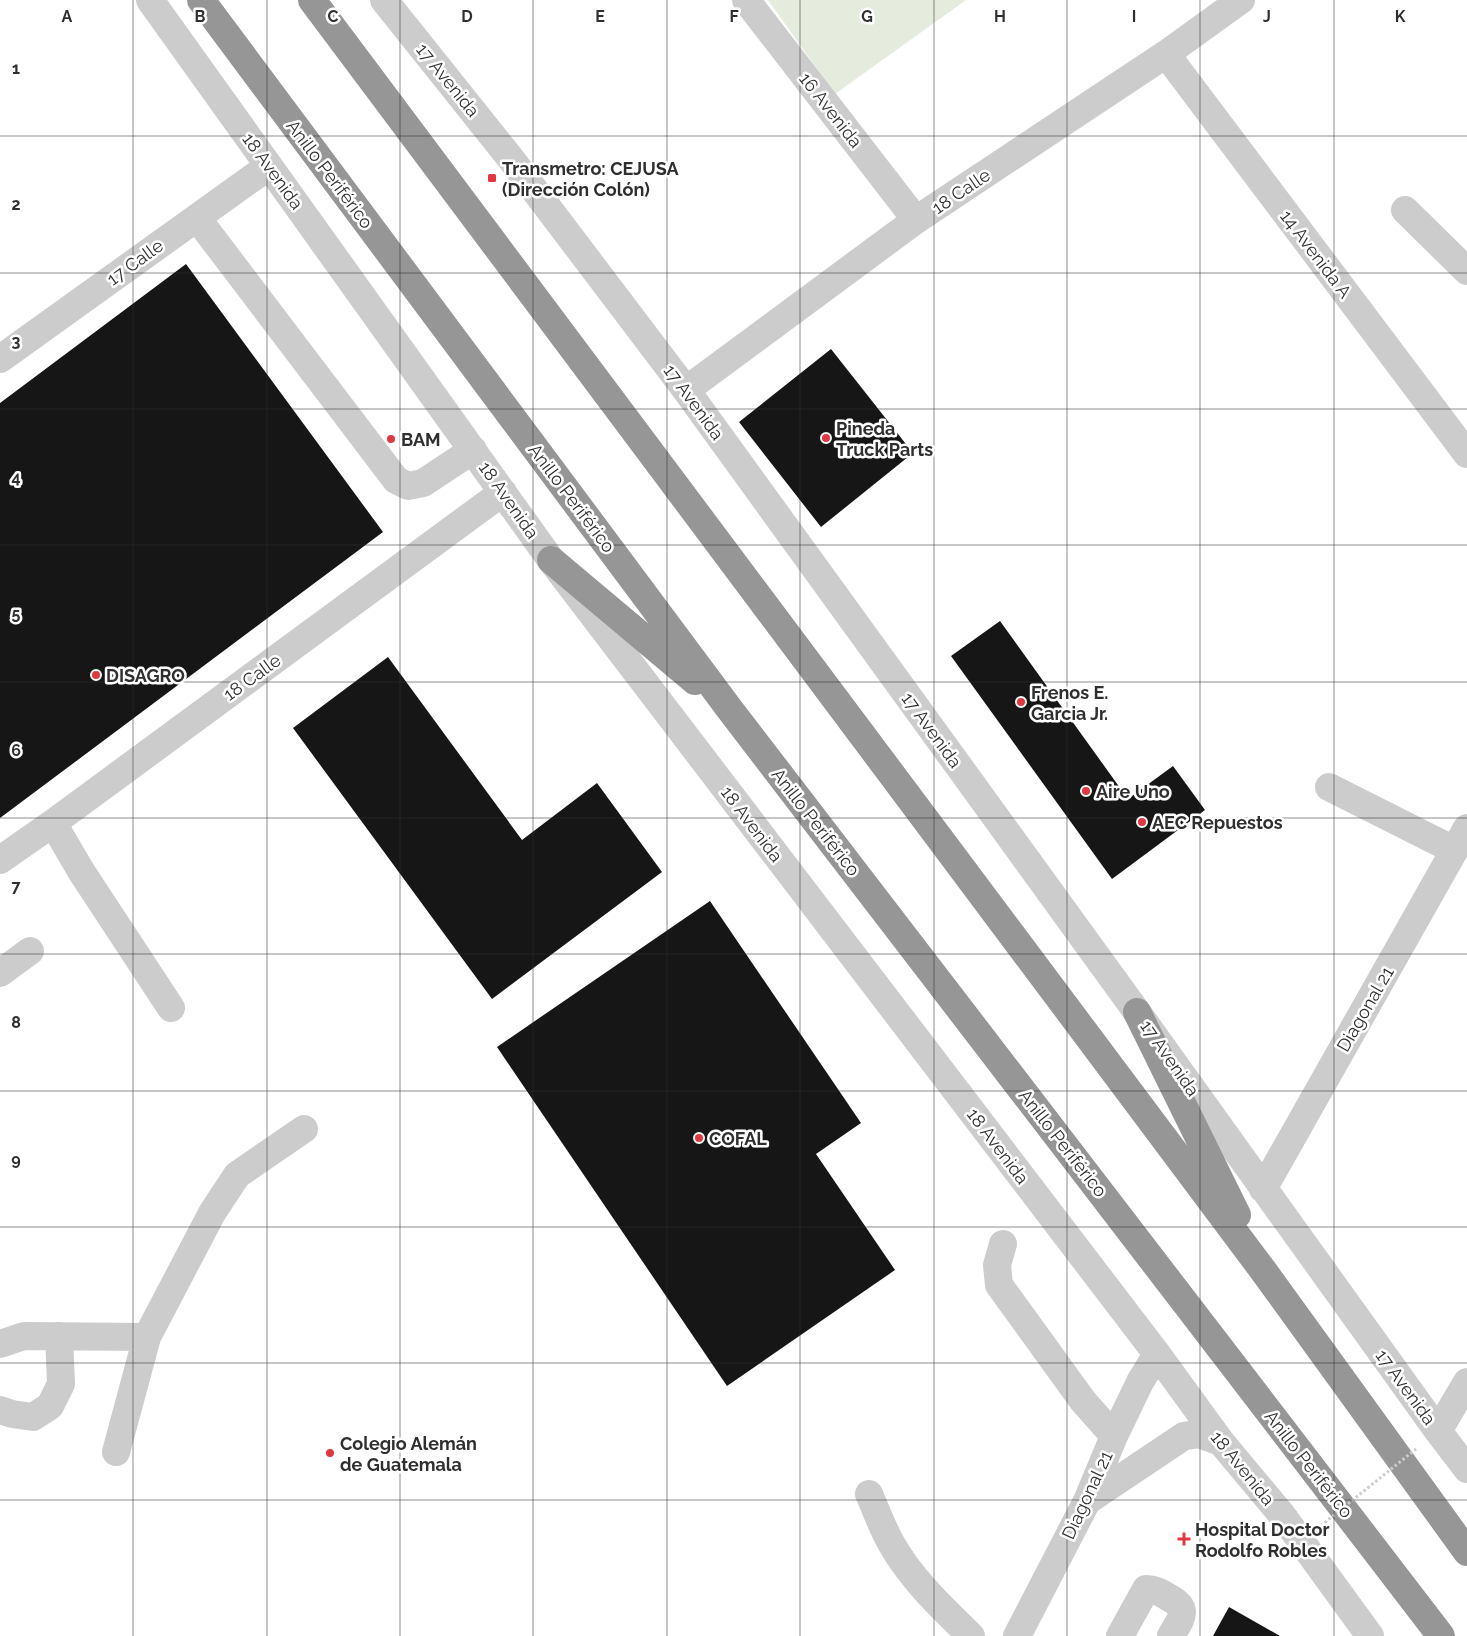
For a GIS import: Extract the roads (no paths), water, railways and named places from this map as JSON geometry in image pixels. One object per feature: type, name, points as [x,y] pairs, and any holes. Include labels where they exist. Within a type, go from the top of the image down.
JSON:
[{"type":"highway","name":"Anillo Periférico","points":[[201,0],[731,711],[1441,1636]]},
{"type":"highway","points":[[312,0],[1265,1273],[1467,1552]]},
{"type":"highway","points":[[551,560],[731,711]]},
{"type":"highway","points":[[1138,1012],[1265,1273]]},
{"type":"street","name":"18 Avenida","points":[[150,0],[551,560],[1157,1354],[1220,1442],[1282,1515],[1370,1636]]},
{"type":"street","name":"17 Avenida","points":[[384,0],[511,159],[686,390],[1467,1469]]},
{"type":"street","name":"16 Avenida","points":[[746,0],[916,220]]},
{"type":"street","name":"18 Calle","points":[[686,390],[916,220],[1166,54],[1241,0]]},
{"type":"street","name":"14 Avenida A","points":[[1166,54],[1467,454]]},
{"type":"street","name":"17 Calle","points":[[0,359],[269,166]]},
{"type":"street","points":[[1405,210],[1467,271]]},
{"type":"street","points":[[197,218],[396,480],[408,486],[423,483],[473,450]]},
{"type":"street","name":"18 Calle","points":[[0,860],[54,823],[503,492]]},
{"type":"street","points":[[1329,787],[1461,839]]},
{"type":"street","points":[[54,823],[81,871],[171,1008]]},
{"type":"street","name":"Diagonal 21","points":[[1263,1189],[1461,839]]},
{"type":"street","points":[[0,973],[30,951]]},
{"type":"street","points":[[116,1452],[147,1337],[212,1213],[237,1175],[304,1129]]},
{"type":"street","points":[[1003,1244],[997,1265],[999,1285],[1083,1401],[1114,1436]]},
{"type":"street","points":[[0,1344],[24,1336],[147,1337]]},
{"type":"street","points":[[0,1410],[33,1417],[50,1406],[61,1384],[59,1336]]},
{"type":"street","name":"Diagonal 21","points":[[1017,1636],[1087,1501],[1114,1436],[1140,1382],[1157,1354]]},
{"type":"street","points":[[1438,1431],[1467,1382]]},
{"type":"street","points":[[1087,1501],[1184,1436],[1199,1434],[1220,1442]]},
{"type":"street","points":[[869,1494],[891,1543],[917,1581],[971,1636]]},
{"type":"street","points":[[1120,1636],[1146,1589],[1153,1589],[1178,1603],[1182,1608],[1182,1616],[1171,1636]]},
{"type":"place","name":"Transmetro: CEJUSA (Dirección Colón)","points":[[492,178]]},
{"type":"place","name":"Pineda Truck Parts","points":[[826,438]]},
{"type":"place","name":"BAM","points":[[391,439]]},
{"type":"place","name":"DISAGRO","points":[[96,675]]},
{"type":"place","name":"Frenos E. Garcia Jr.","points":[[1021,702]]},
{"type":"place","name":"Aire Uno","points":[[1086,791]]},
{"type":"place","name":"AEC Repuestos","points":[[1142,822]]},
{"type":"place","name":"COFAL","points":[[699,1138]]},
{"type":"place","name":"Colegio Alemán de Guatemala","points":[[330,1453]]},
{"type":"place","name":"Hospital Doctor Rodolfo Robles","points":[[1184,1539]]}]
